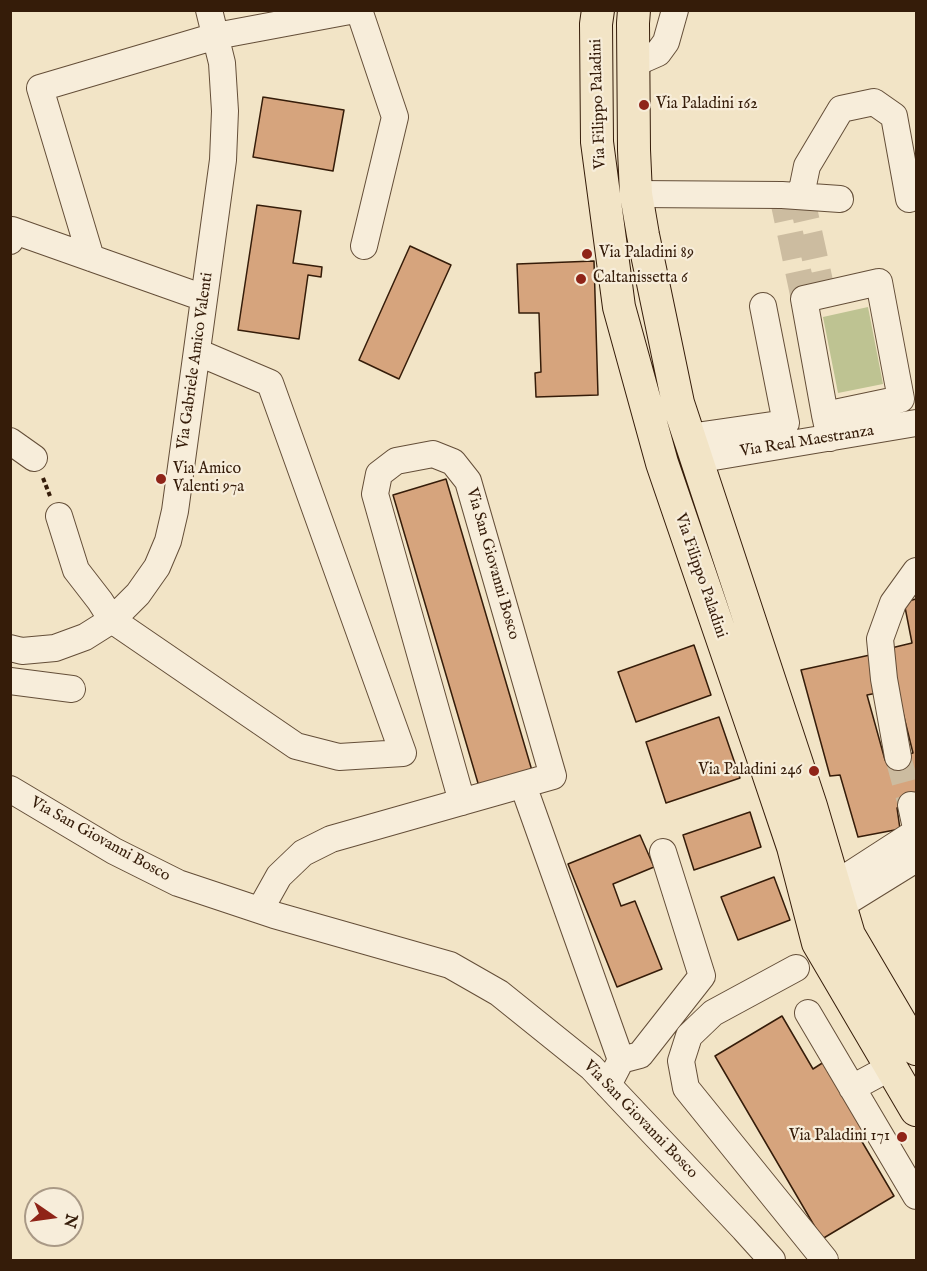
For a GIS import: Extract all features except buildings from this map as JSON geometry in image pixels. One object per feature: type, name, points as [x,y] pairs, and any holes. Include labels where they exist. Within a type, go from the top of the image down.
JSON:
[{"type":"main road","name":"Via Filippo Paladini","points":[[598,10],[596,24],[597,142],[619,307],[662,463],[793,847],[818,943],[916,1110]]},
{"type":"main road","name":"Via Filippo Paladini","points":[[634,10],[636,194],[678,404],[811,806],[849,935],[916,1049]]},
{"type":"street","name":"Via Gabriele Amico Valenti","points":[[10,648],[22,651],[55,648],[85,637],[112,620],[138,594],[157,567],[168,541],[176,511],[223,160],[225,111],[222,63],[209,10]]},
{"type":"street","points":[[216,36],[243,19],[265,10]]},
{"type":"street","points":[[91,258],[40,88],[216,36],[357,10],[395,117],[364,246]]},
{"type":"street","points":[[633,64],[658,53],[666,42],[675,10]]},
{"type":"street","points":[[801,195],[807,166],[841,109],[874,102],[894,116],[909,199]]},
{"type":"street","points":[[636,194],[801,195],[840,199]]},
{"type":"street","points":[[10,241],[12,230],[204,298]]},
{"type":"street","points":[[879,282],[901,399],[828,426],[804,299],[879,282]]},
{"type":"street","points":[[693,448],[786,423],[763,306]]},
{"type":"street","points":[[59,516],[76,570],[112,620],[296,746],[339,757],[404,753],[270,383],[197,352]]},
{"type":"street","name":"Via Real Maestranza","points":[[693,448],[828,426],[916,423]]},
{"type":"street","points":[[10,441],[34,458]]},
{"type":"street","name":"Via San Giovanni Bosco","points":[[260,910],[279,876],[303,853],[331,839],[523,785],[553,776],[468,481],[453,462],[433,454],[396,461],[379,474],[375,494],[462,802]]},
{"type":"street","points":[[898,757],[884,679],[880,639],[893,603],[916,571]]},
{"type":"street","points":[[10,681],[72,688]]},
{"type":"street","points":[[523,785],[621,1060],[608,1085]]},
{"type":"street","name":"Via San Giovanni Bosco","points":[[10,789],[114,851],[177,883],[260,910],[450,965],[500,993],[591,1067],[772,1260]]},
{"type":"street","points":[[837,895],[915,822]]},
{"type":"street","points":[[621,1060],[640,1055],[702,976],[663,852]]},
{"type":"street","points":[[837,895],[916,859]]},
{"type":"street","points":[[796,968],[713,1013],[689,1036],[681,1061],[686,1088],[825,1260]]},
{"type":"street","points":[[808,1013],[916,1196]]},
{"type":"street","points":[[852,1088],[891,1066]]},
{"type":"path","points":[[34,458],[59,516]]},
{"type":"green space","points":[[868,307],[883,384],[838,393],[823,317]]},
{"type":"tunnel","points":[[782,195],[804,299]]},
{"type":"tunnel","points":[[801,195],[823,295]]},
{"type":"tunnel","points":[[898,757],[911,805]]},
{"type":"place","name":"Via Paladini 162","points":[[644,105]]},
{"type":"place","name":"Via Paladini 89","points":[[587,254]]},
{"type":"place","name":"Caltanissetta 6","points":[[581,279]]},
{"type":"place","name":"Via Amico Valenti 97a","points":[[161,479]]},
{"type":"place","name":"Via Paladini 246","points":[[814,771]]},
{"type":"place","name":"Via Paladini 171","points":[[902,1137]]}]
